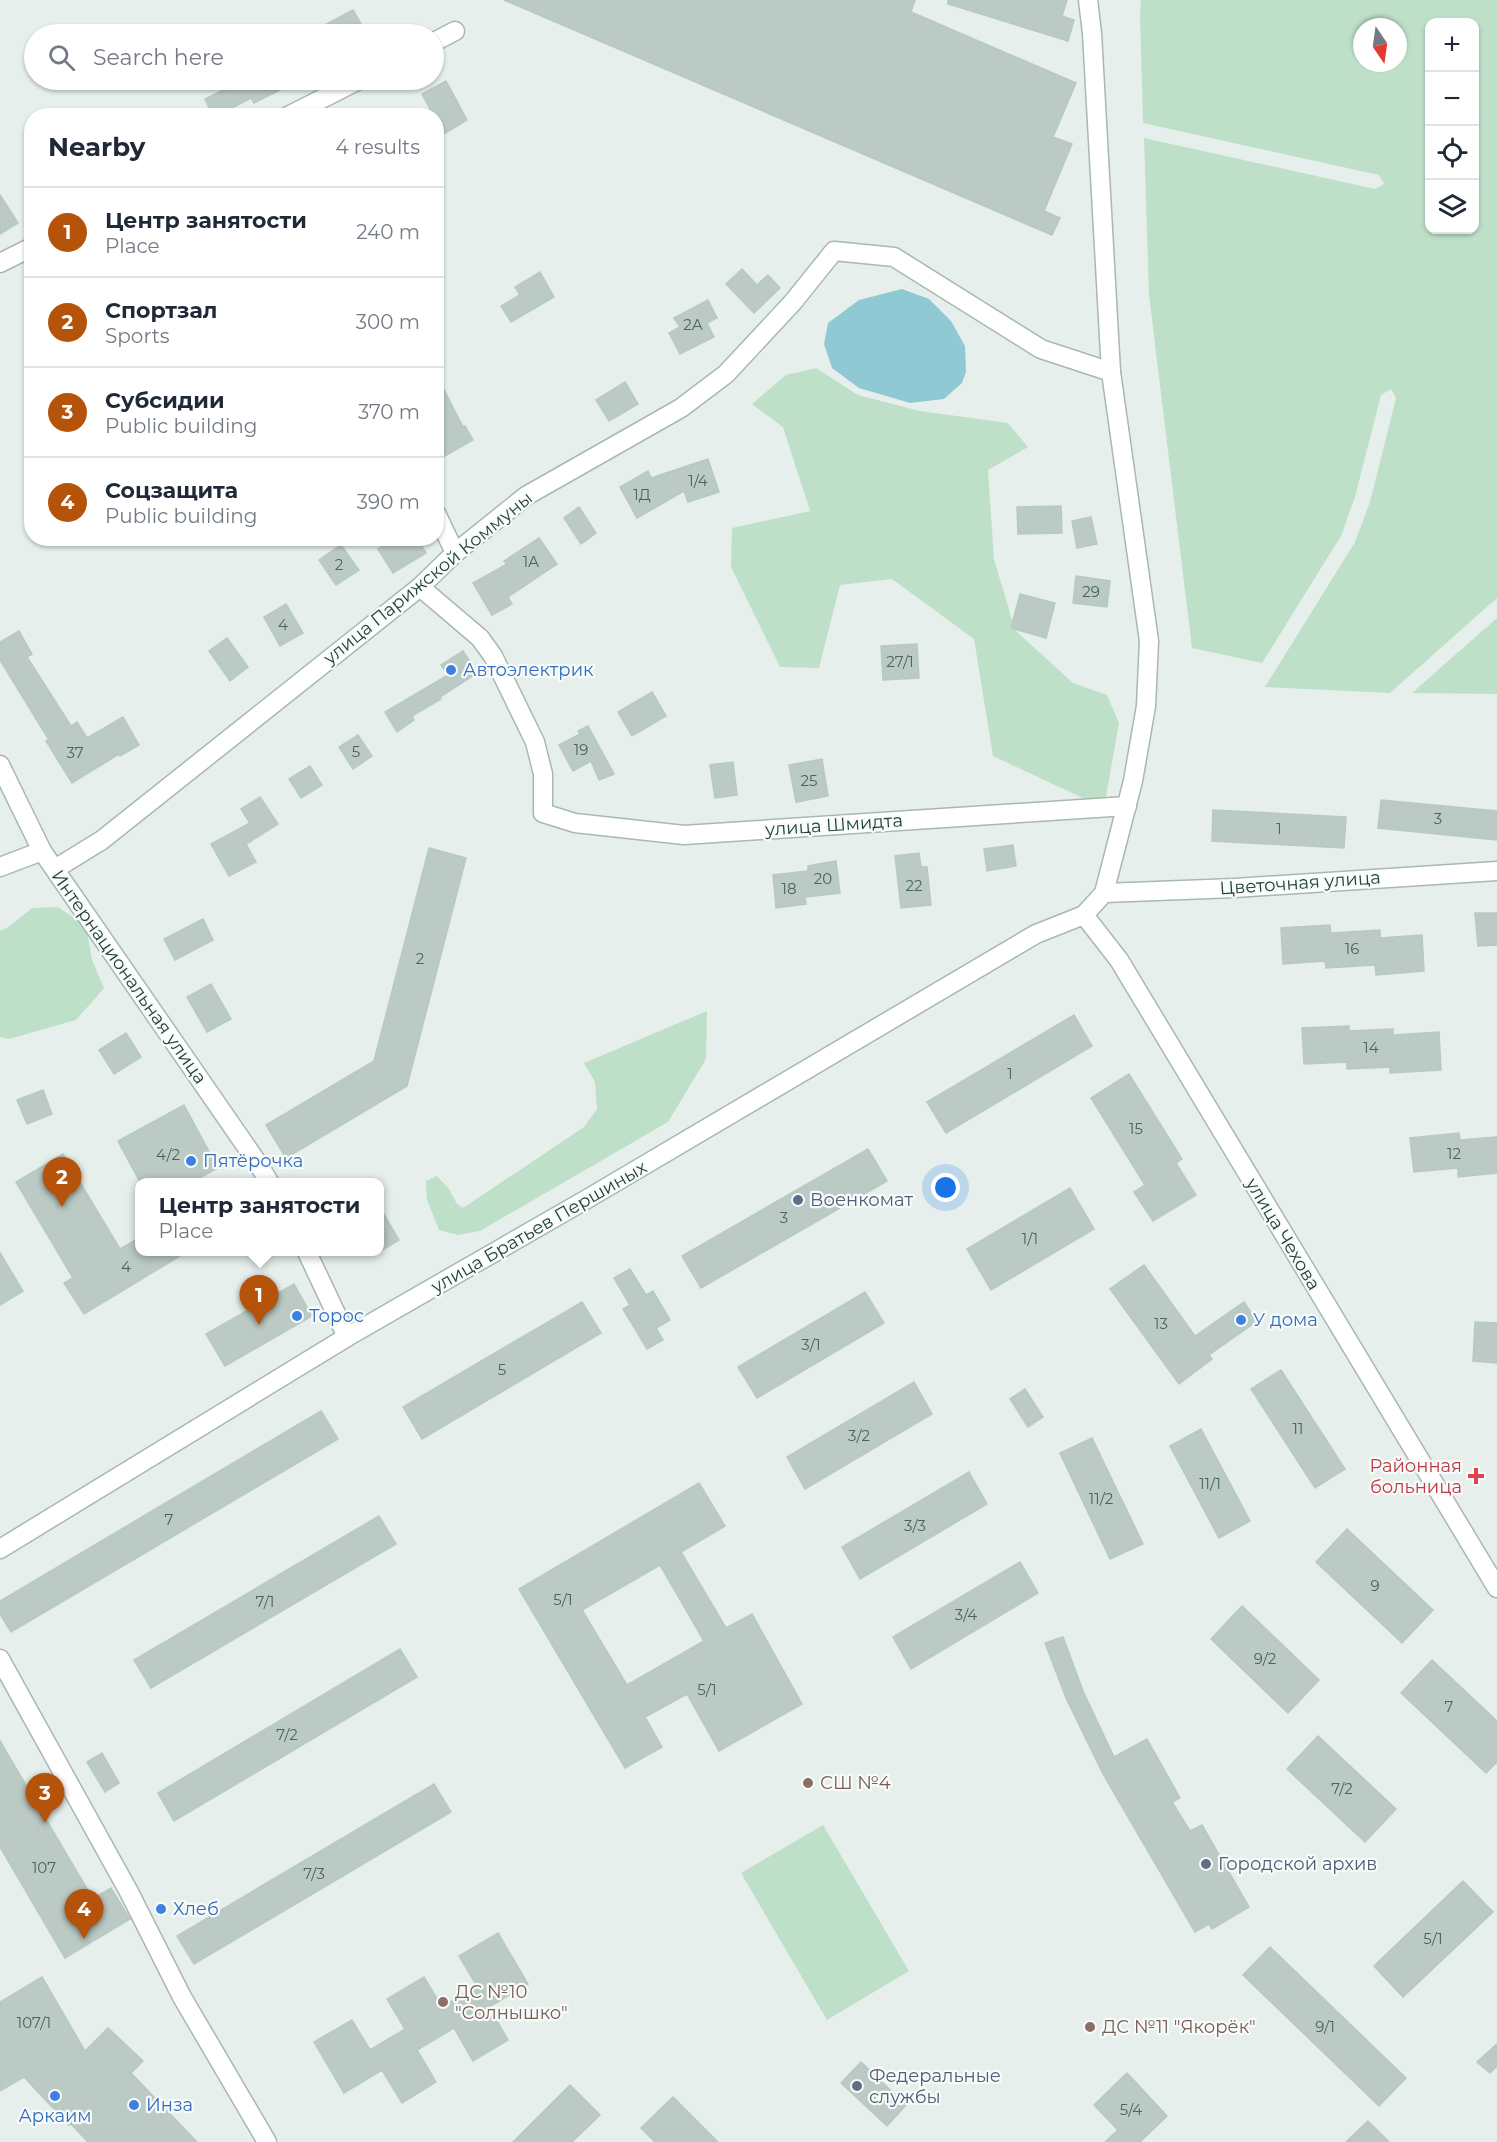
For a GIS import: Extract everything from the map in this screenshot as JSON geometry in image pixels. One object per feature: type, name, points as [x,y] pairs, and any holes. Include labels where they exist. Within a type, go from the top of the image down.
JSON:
[{"type":"street","points":[[1084,915],[1104,893],[1133,781],[1146,706],[1149,641],[1111,372],[1092,33],[1088,0]]},
{"type":"street","points":[[444,37],[455,31]]},
{"type":"street","points":[[304,108],[339,90]]},
{"type":"street","points":[[0,263],[24,251]]},
{"type":"street","name":"улица Парижской Коммуны","points":[[55,869],[102,840],[420,587],[455,553],[526,496],[681,408],[726,374],[793,302],[834,251],[894,257],[1041,349],[1111,372]]},
{"type":"street","points":[[444,530],[455,553]]},
{"type":"street","name":"улица Шмидта","points":[[420,587],[480,638],[493,656],[535,742],[543,774],[543,813],[575,824],[684,835],[1127,806]]},
{"type":"street","name":"Интернациональная улица","points":[[0,765],[42,851],[266,1178]]},
{"type":"street","points":[[0,867],[42,851]]},
{"type":"street","name":"Цветочная улица","points":[[1104,893],[1235,888],[1497,871]]},
{"type":"street","name":"улица Братьев Першиных","points":[[0,1549],[347,1337],[597,1193],[1036,934],[1084,915]]},
{"type":"street","name":"улица Чехова","points":[[1084,915],[1125,970],[1418,1461],[1497,1588]]},
{"type":"street","points":[[309,1256],[347,1337]]},
{"type":"street","points":[[0,1659],[119,1873],[182,1997],[267,2142]]},
{"type":"green space","points":[[1141,0],[1497,0],[1497,598],[1390,693],[1265,687],[1355,542],[1370,502],[1396,398],[1391,389],[1381,395],[1355,497],[1341,536],[1262,663],[1192,648],[1149,295],[1144,138],[1375,189],[1384,184],[1379,175],[1143,123]]},
{"type":"green space","points":[[816,368],[858,395],[920,411],[1008,423],[1028,447],[988,470],[994,559],[1015,630],[1073,683],[1107,695],[1119,723],[1104,808],[993,756],[974,639],[892,579],[840,585],[819,668],[780,667],[731,567],[732,528],[810,511],[783,427],[752,404],[786,375]]},
{"type":"green space","points":[[1497,618],[1497,694],[1412,693]]},
{"type":"green space","points":[[58,907],[86,926],[92,960],[104,988],[76,1020],[9,1039],[0,1037],[0,931],[32,908]]},
{"type":"green space","points":[[707,1011],[706,1059],[668,1122],[480,1231],[458,1235],[439,1230],[427,1200],[426,1181],[437,1176],[449,1189],[457,1204],[463,1208],[584,1127],[597,1109],[595,1082],[584,1063]]},
{"type":"green space","points":[[823,1825],[909,1971],[827,2020],[741,1873]]},
{"type":"water","points":[[902,289],[929,299],[951,321],[965,346],[966,372],[962,383],[944,399],[910,403],[859,388],[832,368],[824,344],[828,323],[859,300]]},
{"type":"building","points":[[504,0],[915,0],[911,12],[1076,83],[1053,137],[1072,144],[1044,211],[1060,218],[1052,235]]},
{"type":"building","points":[[948,0],[1067,0],[1062,16],[1074,20],[1068,41],[948,4]]},
{"type":"building","points":[[353,10],[361,24],[327,24]]},
{"type":"building","points":[[446,81],[467,120],[444,134],[444,108],[430,108],[422,94],[429,90],[444,90]]},
{"type":"building","points":[[223,90],[280,90],[254,103],[251,98],[232,108],[209,108],[205,99]]},
{"type":"building","points":[[0,195],[18,223],[0,234]]},
{"type":"building","points":[[742,269],[757,285],[768,275],[780,288],[754,313],[726,284]]},
{"type":"building","points":[[540,272],[554,297],[511,322],[501,306],[520,295],[515,287]]},
{"type":"building","points":[[708,300],[717,318],[707,323],[714,337],[680,354],[669,333],[680,327],[674,318]]},
{"type":"building","points":[[625,382],[638,404],[609,421],[596,400]]},
{"type":"building","points":[[444,390],[463,427],[465,426],[473,440],[444,456]]},
{"type":"building","points":[[708,459],[719,492],[688,502],[684,491],[637,518],[620,487],[648,471],[651,478]]},
{"type":"building","points":[[1061,506],[1062,533],[1018,534],[1017,507]]},
{"type":"building","points":[[579,507],[596,533],[581,544],[564,518]]},
{"type":"building","points":[[1091,517],[1097,544],[1077,548],[1072,521]]},
{"type":"building","points":[[539,538],[557,564],[508,597],[512,604],[492,615],[473,583],[507,564],[504,561]]},
{"type":"building","points":[[342,546],[359,570],[336,585],[319,560]]},
{"type":"building","points":[[383,546],[422,546],[426,553],[393,573],[378,549]]},
{"type":"building","points":[[1076,576],[1110,581],[1107,607],[1073,603]]},
{"type":"building","points":[[1020,594],[1055,603],[1046,638],[1011,628]]},
{"type":"building","points":[[286,604],[303,633],[280,646],[264,617]]},
{"type":"building","points":[[19,631],[32,654],[27,657],[71,726],[77,722],[87,738],[123,717],[139,745],[120,756],[119,754],[72,783],[46,741],[49,740],[0,660],[0,642]]},
{"type":"building","points":[[227,638],[248,667],[230,681],[209,651]]},
{"type":"building","points":[[917,644],[919,678],[883,680],[881,646]]},
{"type":"building","points":[[463,651],[477,673],[440,697],[441,699],[412,716],[414,720],[397,732],[385,712],[448,675],[441,665]]},
{"type":"building","points":[[652,692],[666,716],[632,736],[618,712]]},
{"type":"building","points":[[588,726],[614,774],[599,780],[591,761],[573,771],[559,745],[580,734],[578,731]]},
{"type":"building","points":[[358,735],[372,756],[353,769],[339,747]]},
{"type":"building","points":[[822,759],[828,796],[796,802],[789,765]]},
{"type":"building","points":[[733,762],[737,795],[715,798],[710,765]]},
{"type":"building","points":[[310,766],[322,785],[301,798],[289,779]]},
{"type":"building","points":[[260,797],[278,824],[246,844],[256,862],[229,876],[211,844],[250,823],[241,809]]},
{"type":"building","points":[[1381,800],[1497,811],[1497,840],[1378,828]]},
{"type":"building","points":[[1213,810],[1346,817],[1344,848],[1212,841]]},
{"type":"building","points":[[1013,845],[1016,866],[987,871],[984,849]]},
{"type":"building","points":[[429,848],[466,858],[407,1086],[286,1158],[266,1125],[374,1061]]},
{"type":"building","points":[[919,853],[921,867],[927,867],[931,905],[901,908],[895,856]]},
{"type":"building","points":[[836,861],[840,893],[805,897],[806,904],[776,908],[773,875],[808,871],[808,866]]},
{"type":"building","points":[[1475,913],[1497,913],[1497,945],[1478,946]]},
{"type":"building","points":[[203,919],[213,940],[175,960],[164,939]]},
{"type":"building","points":[[1330,925],[1331,933],[1380,930],[1380,938],[1422,935],[1424,971],[1376,975],[1375,965],[1326,968],[1325,961],[1283,964],[1281,928]]},
{"type":"building","points":[[211,984],[231,1019],[207,1032],[187,997]]},
{"type":"building","points":[[1074,1015],[1092,1046],[946,1133],[927,1102]]},
{"type":"building","points":[[1349,1026],[1349,1031],[1393,1029],[1393,1035],[1439,1032],[1441,1070],[1390,1073],[1390,1067],[1347,1069],[1347,1062],[1304,1064],[1302,1028]]},
{"type":"building","points":[[126,1033],[141,1057],[114,1074],[99,1050]]},
{"type":"building","points":[[1129,1074],[1182,1159],[1176,1163],[1196,1195],[1153,1221],[1134,1192],[1145,1185],[1091,1098]]},
{"type":"building","points":[[43,1090],[52,1114],[27,1124],[17,1100]]},
{"type":"building","points":[[184,1105],[218,1168],[199,1178],[138,1178],[118,1141]]},
{"type":"building","points":[[1459,1133],[1460,1140],[1497,1137],[1497,1173],[1458,1177],[1458,1168],[1414,1172],[1410,1138]]},
{"type":"building","points":[[868,1149],[887,1181],[701,1288],[682,1256]]},
{"type":"building","points":[[63,1154],[120,1249],[135,1240],[135,1256],[180,1256],[84,1314],[64,1283],[73,1278],[16,1182]]},
{"type":"building","points":[[1070,1188],[1094,1229],[991,1290],[967,1249]]},
{"type":"building","points":[[384,1214],[399,1240],[384,1249]]},
{"type":"building","points":[[0,1253],[23,1291],[0,1305]]},
{"type":"building","points":[[1144,1265],[1195,1336],[1244,1302],[1257,1321],[1209,1355],[1212,1359],[1179,1384],[1110,1289]]},
{"type":"building","points":[[630,1269],[646,1295],[653,1291],[670,1320],[656,1328],[663,1340],[647,1349],[623,1309],[630,1305],[614,1278]]},
{"type":"building","points":[[294,1284],[312,1316],[225,1366],[206,1334]]},
{"type":"building","points":[[865,1292],[884,1323],[757,1398],[738,1367]]},
{"type":"building","points":[[582,1302],[601,1333],[422,1439],[403,1407]]},
{"type":"building","points":[[1475,1322],[1497,1323],[1497,1363],[1473,1361]]},
{"type":"building","points":[[1281,1370],[1345,1469],[1315,1488],[1251,1389]]},
{"type":"building","points":[[914,1382],[932,1414],[805,1489],[787,1457]]},
{"type":"building","points":[[1025,1389],[1043,1417],[1028,1427],[1010,1399]]},
{"type":"building","points":[[321,1411],[338,1439],[11,1632],[0,1614],[0,1601]]},
{"type":"building","points":[[1201,1429],[1250,1521],[1219,1538],[1170,1446]]},
{"type":"building","points":[[1092,1438],[1143,1544],[1110,1559],[1060,1453]]},
{"type":"building","points":[[969,1472],[987,1504],[860,1579],[842,1547]]},
{"type":"building","points":[[699,1483],[725,1526],[681,1552],[726,1628],[752,1614],[802,1704],[719,1751],[687,1694],[645,1717],[662,1747],[625,1768],[519,1589]],"holes":[[[660,1565],[704,1641],[627,1685],[582,1610]]]},
{"type":"building","points":[[379,1516],[396,1544],[151,1688],[134,1660]]},
{"type":"building","points":[[1347,1529],[1433,1610],[1402,1643],[1316,1562]]},
{"type":"building","points":[[1020,1562],[1038,1593],[911,1669],[893,1637]]},
{"type":"building","points":[[1242,1606],[1319,1680],[1288,1713],[1211,1639]]},
{"type":"building","points":[[1063,1637],[1083,1691],[1114,1757],[1147,1739],[1180,1798],[1172,1802],[1190,1831],[1202,1825],[1249,1907],[1212,1929],[1209,1924],[1195,1932],[1103,1774],[1066,1698],[1045,1643]]},
{"type":"building","points":[[400,1649],[417,1677],[174,1821],[158,1793]]},
{"type":"building","points":[[1432,1660],[1497,1721],[1497,1762],[1486,1773],[1401,1693]]},
{"type":"building","points":[[1318,1736],[1396,1809],[1365,1842],[1287,1769]]},
{"type":"building","points":[[0,1741],[93,1899],[111,1888],[130,1919],[65,1958],[0,1847]]},
{"type":"building","points":[[102,1753],[119,1783],[105,1792],[87,1762]]},
{"type":"building","points":[[434,1784],[451,1812],[194,1964],[177,1936]]},
{"type":"building","points":[[1463,1881],[1493,1912],[1403,1997],[1374,1966]]},
{"type":"building","points":[[498,1933],[528,1984],[489,2007],[508,2040],[473,2061],[454,2028],[417,2050],[436,2082],[402,2103],[382,2070],[344,2093],[314,2042],[352,2020],[370,2050],[405,2029],[387,1999],[424,1977],[442,2007],[477,1986],[459,1956]]},
{"type":"building","points":[[1270,1947],[1406,2078],[1379,2106],[1243,1975]]},
{"type":"building","points":[[42,1977],[85,2051],[108,2028],[143,2061],[131,2073],[197,2142],[88,2142],[24,2077],[0,2091],[0,2002]]},
{"type":"building","points":[[1497,2044],[1497,2066],[1490,2073],[1477,2062]]},
{"type":"building","points":[[861,2062],[906,2105],[887,2126],[841,2083]]},
{"type":"building","points":[[1127,2073],[1167,2116],[1140,2142],[1105,2142],[1118,2130],[1094,2105]]},
{"type":"building","points":[[570,2085],[600,2115],[572,2142],[513,2142]]},
{"type":"building","points":[[673,2097],[718,2142],[655,2142],[641,2128]]},
{"type":"building","points":[[1368,2121],[1389,2142],[1346,2142]]},
{"type":"place","name":"Автоэлектрик","points":[[451,670]]},
{"type":"place","name":"Пятёрочка","points":[[191,1161]]},
{"type":"place","name":"Военкомат","points":[[798,1200]]},
{"type":"place","name":"Спортзал","points":[[62,1207]]},
{"type":"place","name":"Торос","points":[[297,1316]]},
{"type":"place","name":"У дома","points":[[1241,1320]]},
{"type":"place","name":"Центр занятости","points":[[259,1325]]},
{"type":"place","name":"Районная больница","points":[[1476,1476]]},
{"type":"place","name":"СШ №4","points":[[808,1783]]},
{"type":"place","name":"Субсидии","points":[[45,1823]]},
{"type":"place","name":"Городской архив","points":[[1206,1864]]},
{"type":"place","name":"Хлеб","points":[[161,1909]]},
{"type":"place","name":"Соцзащита","points":[[84,1939]]},
{"type":"place","name":"ДС №10 \"Солнышко\"","points":[[443,2002]]},
{"type":"place","name":"ДС №11 \"Якорёк\"","points":[[1090,2027]]},
{"type":"place","name":"Федеральные службы","points":[[857,2086]]},
{"type":"place","name":"Аркаим","points":[[55,2096]]},
{"type":"place","name":"Инза","points":[[134,2105]]}]
